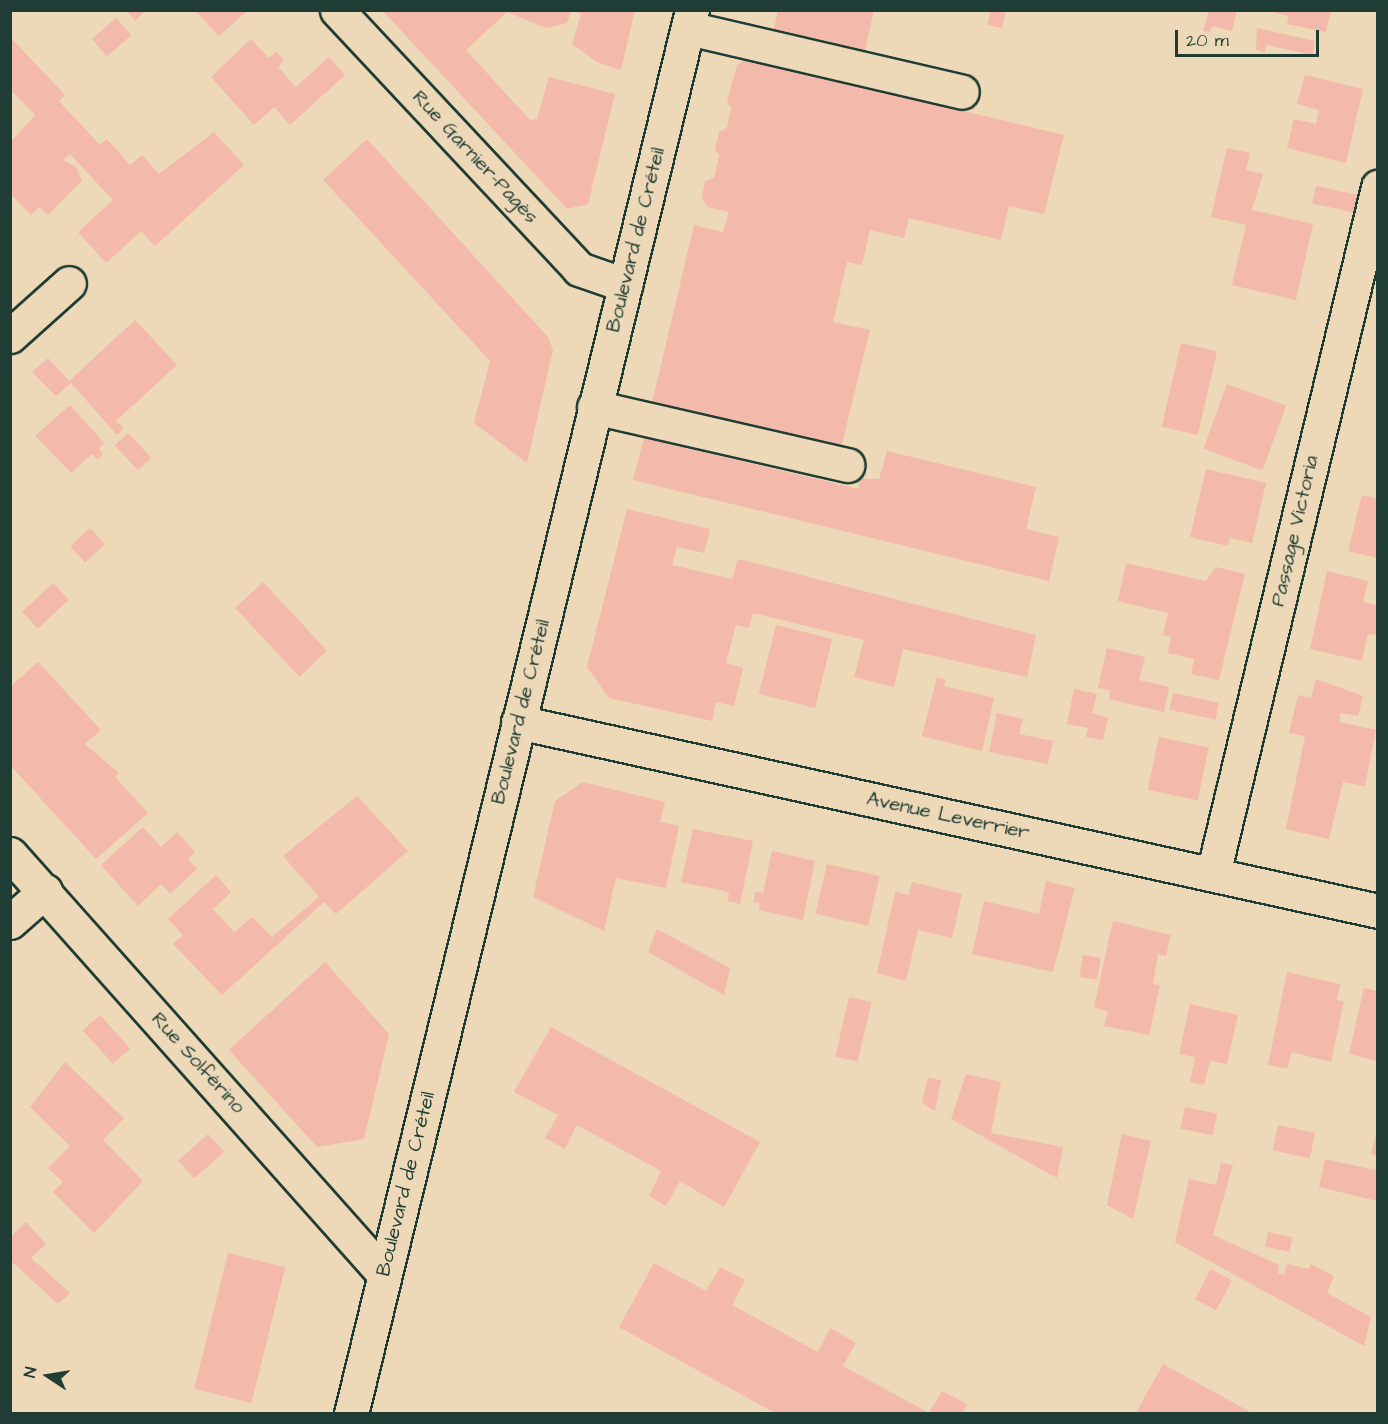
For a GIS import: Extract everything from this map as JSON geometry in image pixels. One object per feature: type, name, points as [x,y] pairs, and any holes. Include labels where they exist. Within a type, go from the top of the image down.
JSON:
[{"type":"street","name":"Rue Garnier-Pagès","points":[[337,10],[579,269],[625,285]]},
{"type":"street","name":"Boulevard de Créteil","points":[[351,1413],[690,19]]},
{"type":"street","points":[[690,19],[962,92]]},
{"type":"street","name":"Passage Victoria","points":[[1213,874],[1377,187]]},
{"type":"street","points":[[10,336],[69,283]]},
{"type":"street","points":[[594,407],[847,465]]},
{"type":"street","name":"Avenue Leverrier","points":[[518,722],[1377,911]]},
{"type":"street","name":"Rue Solférino","points":[[10,854],[384,1274]]},
{"type":"street","points":[[10,922],[45,891]]},
{"type":"building","points":[[126,10],[146,10],[135,21]]},
{"type":"building","points":[[195,10],[248,10],[219,36]]},
{"type":"building","points":[[382,10],[571,10],[567,23],[546,28],[507,12],[466,50],[530,120],[537,119],[549,77],[615,94],[588,204],[567,209]]},
{"type":"building","points":[[573,10],[635,10],[621,70],[597,62],[572,44],[581,14]]},
{"type":"building","points":[[778,10],[874,10],[865,50],[774,29]]},
{"type":"building","points":[[991,10],[1006,10],[1002,28],[987,25]]},
{"type":"building","points":[[1209,10],[1237,10],[1232,31],[1212,26],[1210,32],[1203,31]]},
{"type":"building","points":[[1331,10],[1326,32],[1287,24],[1289,16],[1269,11]]},
{"type":"building","points":[[116,18],[131,35],[107,56],[92,39]]},
{"type":"building","points":[[1257,28],[1315,41],[1312,55],[1266,45],[1265,52],[1256,50]]},
{"type":"building","points":[[10,37],[65,95],[59,101],[100,145],[107,139],[130,165],[142,155],[159,174],[214,132],[244,165],[155,246],[141,231],[106,263],[78,232],[113,200],[70,154],[63,160],[76,167],[82,180],[48,215],[39,207],[31,215],[10,193],[10,143],[35,115],[10,89]]},
{"type":"building","points":[[251,39],[269,58],[276,52],[284,60],[278,67],[296,87],[329,57],[345,75],[290,125],[274,107],[254,125],[211,77]]},
{"type":"building","points":[[745,59],[1064,135],[1044,214],[1009,206],[1001,240],[909,218],[904,238],[870,230],[862,265],[847,262],[833,322],[870,330],[841,448],[652,403],[694,225],[723,232],[729,212],[707,207],[702,197],[705,181],[714,178],[719,156],[715,149],[719,132],[727,128],[731,108],[727,101],[737,65]]},
{"type":"building","points":[[1305,75],[1363,89],[1346,163],[1287,148],[1294,119],[1316,124],[1319,110],[1297,104]]},
{"type":"building","points":[[367,139],[548,337],[553,350],[527,463],[474,423],[490,361],[323,180]]},
{"type":"building","points":[[1227,148],[1250,153],[1246,170],[1263,174],[1252,210],[1313,224],[1296,300],[1232,285],[1246,225],[1211,217]]},
{"type":"building","points":[[1316,186],[1358,195],[1354,213],[1312,204]]},
{"type":"building","points":[[135,320],[177,365],[116,421],[124,428],[117,435],[71,383],[56,396],[32,372],[48,358],[69,381]]},
{"type":"building","points":[[1181,343],[1217,351],[1198,435],[1162,427]]},
{"type":"building","points":[[1227,384],[1286,406],[1263,470],[1203,449]]},
{"type":"building","points":[[70,405],[104,443],[99,448],[103,454],[97,459],[92,454],[71,473],[35,436]]},
{"type":"building","points":[[128,433],[151,458],[138,470],[115,445]]},
{"type":"building","points":[[644,438],[858,489],[861,479],[879,479],[887,451],[1036,487],[1026,529],[1059,537],[1049,581],[633,480]]},
{"type":"building","points":[[1206,469],[1266,483],[1252,543],[1230,538],[1228,546],[1190,537]]},
{"type":"building","points":[[1362,495],[1377,499],[1377,558],[1348,551]]},
{"type":"building","points":[[627,509],[710,529],[704,553],[677,547],[672,565],[732,579],[738,559],[1036,635],[1027,677],[903,649],[894,687],[854,677],[864,640],[753,613],[749,628],[736,625],[726,663],[743,668],[734,706],[716,702],[712,721],[609,698],[587,667]]},
{"type":"building","points":[[90,528],[105,544],[85,563],[70,546]]},
{"type":"building","points":[[1126,563],[1206,581],[1216,567],[1245,574],[1219,680],[1191,674],[1194,659],[1168,653],[1171,637],[1163,635],[1168,613],[1118,601]]},
{"type":"building","points":[[1327,571],[1368,581],[1363,602],[1377,605],[1377,635],[1368,634],[1362,661],[1310,649]]},
{"type":"building","points":[[263,582],[327,651],[299,677],[235,608]]},
{"type":"building","points":[[53,583],[69,600],[38,628],[22,612]]},
{"type":"building","points":[[776,625],[832,639],[815,708],[759,694]]},
{"type":"building","points":[[1107,648],[1145,657],[1139,680],[1169,687],[1164,712],[1109,699],[1110,690],[1098,688]]},
{"type":"building","points":[[38,662],[101,730],[85,744],[119,773],[115,777],[148,813],[96,859],[10,765],[10,687]]},
{"type":"building","points":[[937,677],[946,680],[944,686],[994,698],[982,751],[922,736]]},
{"type":"building","points":[[1316,679],[1363,696],[1358,716],[1341,713],[1339,722],[1376,730],[1365,786],[1343,782],[1329,839],[1286,829],[1305,736],[1289,733],[1298,695],[1311,698]]},
{"type":"building","points":[[1074,689],[1097,694],[1092,713],[1108,718],[1103,740],[1086,737],[1088,728],[1067,724]]},
{"type":"building","points":[[1173,693],[1219,703],[1215,719],[1169,710]]},
{"type":"building","points":[[997,713],[1023,719],[1019,734],[1053,741],[1048,764],[989,752]]},
{"type":"building","points":[[1159,737],[1209,748],[1198,800],[1148,790]]},
{"type":"building","points":[[583,782],[665,802],[660,822],[679,826],[666,888],[616,878],[604,931],[533,897],[555,801]]},
{"type":"building","points":[[357,796],[408,851],[336,914],[324,902],[222,995],[173,944],[183,935],[168,919],[216,875],[231,892],[213,909],[234,932],[252,917],[272,937],[319,897],[283,856]]},
{"type":"building","points":[[143,827],[161,847],[177,832],[195,852],[188,859],[197,869],[170,894],[161,884],[138,906],[101,865]]},
{"type":"building","points":[[693,829],[753,841],[740,904],[728,901],[729,892],[681,882]]},
{"type":"building","points":[[772,851],[815,861],[803,920],[759,910],[760,903],[753,902],[756,891],[763,893]]},
{"type":"building","points":[[827,864],[880,876],[868,926],[816,914]]},
{"type":"building","points":[[1046,881],[1075,888],[1053,972],[972,954],[984,901],[1039,914]]},
{"type":"building","points":[[912,882],[962,894],[952,938],[918,930],[906,981],[877,973],[895,892],[909,895]]},
{"type":"building","points":[[1113,921],[1171,935],[1166,956],[1158,954],[1153,984],[1160,985],[1149,1035],[1104,1026],[1108,1012],[1094,1007]]},
{"type":"building","points":[[657,929],[730,968],[724,995],[648,952]]},
{"type":"building","points":[[1083,955],[1101,958],[1097,980],[1080,977]]},
{"type":"building","points":[[325,962],[389,1034],[364,1139],[317,1147],[229,1050]]},
{"type":"building","points":[[1287,972],[1340,984],[1337,1000],[1344,1001],[1331,1062],[1292,1052],[1287,1069],[1268,1065]]},
{"type":"building","points":[[1364,988],[1377,991],[1377,1061],[1349,1054]]},
{"type":"building","points":[[849,997],[871,1002],[858,1062],[835,1056]]},
{"type":"building","points":[[1190,1004],[1238,1015],[1227,1064],[1210,1061],[1204,1085],[1190,1082],[1195,1057],[1179,1054]]},
{"type":"building","points":[[100,1015],[130,1048],[113,1064],[83,1030]]},
{"type":"building","points":[[551,1027],[760,1142],[724,1207],[680,1181],[666,1206],[649,1196],[661,1171],[577,1125],[565,1149],[545,1138],[558,1115],[514,1092]]},
{"type":"building","points":[[65,1062],[124,1118],[103,1140],[143,1181],[94,1233],[53,1192],[63,1182],[48,1168],[70,1146],[30,1107]]},
{"type":"building","points":[[966,1074],[1001,1082],[991,1133],[1063,1147],[1057,1178],[951,1119]]},
{"type":"building","points":[[928,1078],[941,1080],[935,1111],[922,1103]]},
{"type":"building","points":[[1185,1107],[1217,1114],[1213,1135],[1180,1129]]},
{"type":"building","points":[[1278,1125],[1315,1133],[1310,1158],[1273,1150]]},
{"type":"building","points":[[1377,1130],[1377,1156],[1371,1154]]},
{"type":"building","points":[[208,1134],[224,1152],[194,1179],[178,1161]]},
{"type":"building","points":[[1122,1134],[1151,1141],[1133,1219],[1107,1205]]},
{"type":"building","points":[[1325,1159],[1375,1170],[1377,1162],[1377,1201],[1319,1187]]},
{"type":"building","points":[[1221,1163],[1233,1165],[1213,1235],[1279,1265],[1278,1273],[1284,1275],[1287,1264],[1309,1269],[1311,1264],[1334,1276],[1327,1293],[1371,1317],[1364,1346],[1175,1242],[1189,1179],[1216,1185]]},
{"type":"building","points":[[26,1222],[46,1244],[31,1258],[70,1293],[58,1304],[10,1260],[10,1237]]},
{"type":"building","points":[[1268,1232],[1292,1237],[1289,1252],[1265,1247]]},
{"type":"building","points":[[228,1253],[285,1267],[251,1403],[194,1389]]},
{"type":"building","points":[[654,1263],[706,1291],[720,1267],[745,1280],[732,1305],[818,1352],[830,1328],[856,1343],[843,1366],[929,1413],[775,1413],[619,1327]]},
{"type":"building","points":[[1211,1269],[1232,1280],[1216,1310],[1195,1299]]},
{"type":"building","points":[[1163,1364],[1252,1413],[1136,1413]]},
{"type":"building","points":[[942,1391],[967,1404],[962,1413],[929,1413]]}]
